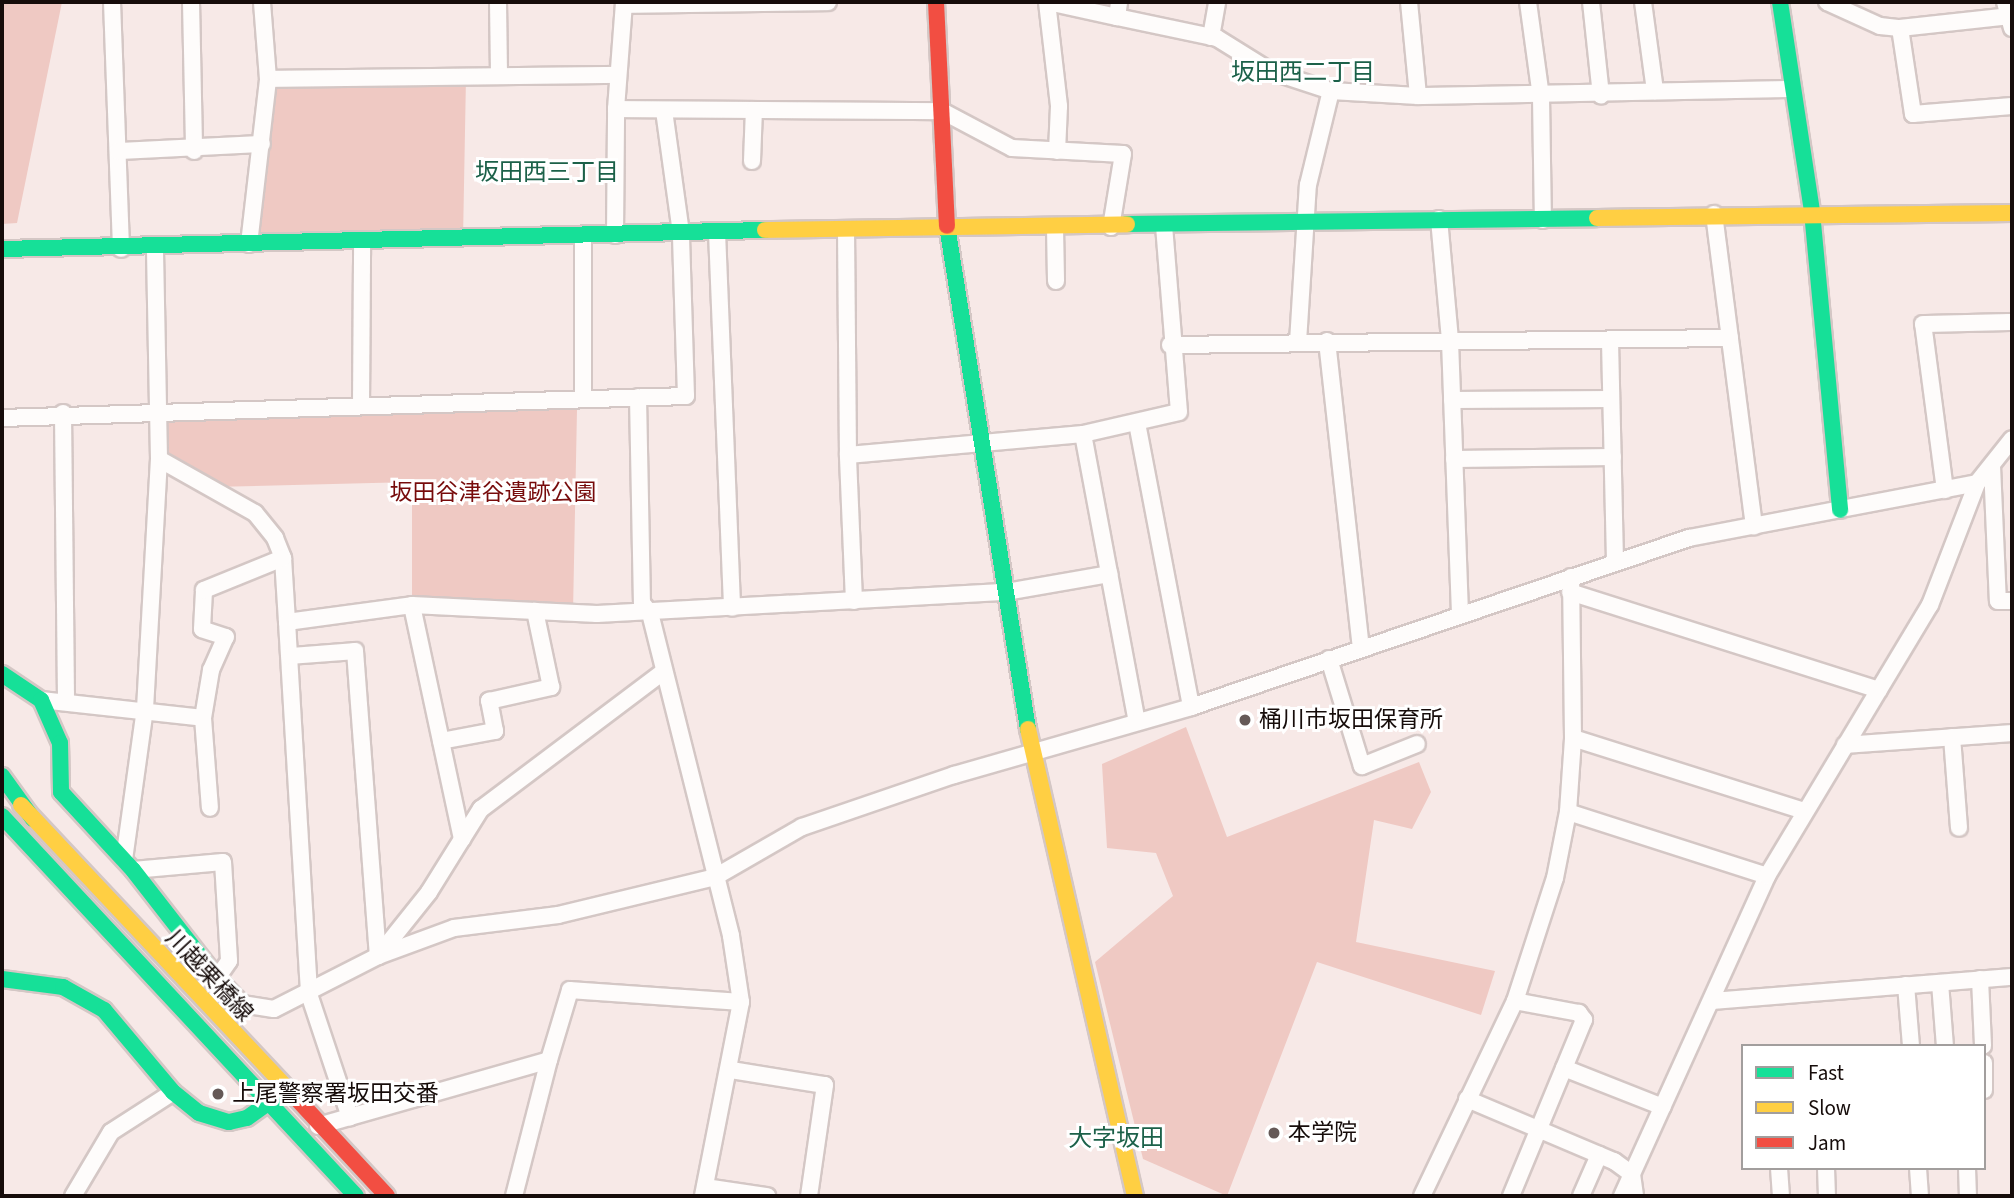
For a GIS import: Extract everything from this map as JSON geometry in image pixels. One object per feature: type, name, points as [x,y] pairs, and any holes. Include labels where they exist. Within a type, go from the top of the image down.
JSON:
[{"type":"main road","points":[[936,2],[947,226],[1032,752],[1135,1196]]},
{"type":"main road","points":[[1780,2],[1812,212],[1840,510]]},
{"type":"main road","points":[[2,249],[121,249],[947,226],[1055,228],[1306,225],[1439,219],[1543,220],[1812,212],[2012,213]]},
{"type":"main road","points":[[2,674],[41,701],[60,743],[61,792],[128,865],[217,978]]},
{"type":"main road","points":[[2,776],[33,819]]},
{"type":"main road","name":"川越栗橋線","points":[[2,784],[284,1091],[387,1196]]},
{"type":"main road","name":"川越栗橋線","points":[[2,816],[267,1106],[356,1196]]},
{"type":"main road","points":[[2,979],[63,987],[95,1004],[186,1106],[214,1119],[247,1118],[284,1091]]},
{"type":"street","points":[[111,2],[121,249]]},
{"type":"street","points":[[191,2],[194,151]]},
{"type":"street","points":[[250,244],[268,79],[262,2]]},
{"type":"street","points":[[498,2],[499,76]]},
{"type":"street","points":[[615,235],[616,109],[624,3],[828,2]]},
{"type":"street","points":[[1057,151],[1059,106],[1047,2],[1118,10],[1211,37],[1270,71],[1331,91],[1418,96],[1541,97],[1655,91],[1793,89]]},
{"type":"street","points":[[1211,37],[1217,2]]},
{"type":"street","points":[[1409,2],[1418,96]]},
{"type":"street","points":[[1528,2],[1541,97],[1543,220]]},
{"type":"street","points":[[1591,2],[1601,95]]},
{"type":"street","points":[[1643,2],[1655,91]]},
{"type":"street","points":[[1827,2],[1880,26],[1900,27],[2009,15]]},
{"type":"street","points":[[1900,27],[1913,114],[2012,106]]},
{"type":"street","points":[[268,79],[618,75]]},
{"type":"street","points":[[1298,342],[1308,185],[1331,91]]},
{"type":"street","points":[[616,109],[942,111],[1012,148],[1122,154],[1111,227]]},
{"type":"street","points":[[2,418],[157,409],[685,396],[681,233],[664,110]]},
{"type":"street","points":[[752,160],[754,110]]},
{"type":"street","points":[[118,151],[194,151],[262,144]]},
{"type":"street","points":[[1714,214],[1754,526]]},
{"type":"street","points":[[1439,219],[1450,341],[1460,613]]},
{"type":"street","points":[[848,455],[1083,434],[1179,412],[1170,345],[1164,225]]},
{"type":"street","points":[[1055,228],[1056,281]]},
{"type":"street","points":[[846,229],[848,455],[854,601]]},
{"type":"street","points":[[717,232],[732,608]]},
{"type":"street","points":[[583,236],[583,399]]},
{"type":"street","points":[[361,404],[362,241]]},
{"type":"street","points":[[155,247],[159,459],[145,709],[128,865],[223,862],[229,961],[217,978],[242,1004],[274,1009],[309,994],[379,956],[454,928],[558,915],[715,877],[802,827],[1032,752],[1191,707],[1460,613],[1571,585],[1615,561],[1689,538],[1977,482]]},
{"type":"street","points":[[1945,490],[1923,324],[2012,322]]},
{"type":"street","points":[[1170,345],[1730,338]]},
{"type":"street","points":[[1327,341],[1362,647]]},
{"type":"street","points":[[1610,341],[1615,561]]},
{"type":"street","points":[[638,397],[642,603],[650,613],[715,877],[741,1002],[731,1070],[704,1192],[767,1196]]},
{"type":"street","points":[[1452,400],[1611,399]]},
{"type":"street","points":[[63,413],[66,700]]},
{"type":"street","points":[[1137,423],[1191,707]]},
{"type":"street","points":[[1083,434],[1138,722]]},
{"type":"street","points":[[1622,1196],[1767,876],[1930,605],[1977,482],[2012,439]]},
{"type":"street","points":[[1454,459],[1613,457]]},
{"type":"street","points":[[159,459],[255,513],[283,558],[309,994],[350,1117]]},
{"type":"street","points":[[1992,466],[1998,601],[2012,601]]},
{"type":"street","points":[[210,808],[203,718],[211,670],[226,637],[202,629],[204,590],[283,558]]},
{"type":"street","points":[[288,622],[412,606],[650,613],[1006,593],[1109,574]]},
{"type":"street","points":[[1571,585],[1879,691]]},
{"type":"street","points":[[1422,1196],[1516,1000],[1555,878],[1568,812],[1573,738],[1571,585]]},
{"type":"street","points":[[412,606],[462,839]]},
{"type":"street","points":[[441,741],[495,731],[489,701],[551,687],[535,611]]},
{"type":"street","points":[[290,656],[355,651],[379,956]]},
{"type":"street","points":[[1329,659],[1362,766],[1417,744]]},
{"type":"street","points":[[379,956],[481,809],[663,672]]},
{"type":"street","points":[[41,701],[66,700],[203,718]]},
{"type":"street","points":[[1845,746],[2012,733]]},
{"type":"street","points":[[1952,737],[1959,828]]},
{"type":"street","points":[[1573,738],[1804,811]]},
{"type":"street","points":[[1568,812],[1767,876]]},
{"type":"street","points":[[1712,1001],[2012,977]]},
{"type":"street","points":[[1980,979],[1983,1044]]},
{"type":"street","points":[[1940,983],[1945,1044]]},
{"type":"street","points":[[1906,985],[1911,1044]]},
{"type":"street","points":[[514,1196],[548,1060],[570,990],[741,1002]]},
{"type":"street","points":[[1511,1196],[1584,1020],[1578,1013],[1516,1000]]},
{"type":"street","points":[[318,1126],[548,1060]]},
{"type":"street","points":[[1564,1068],[1663,1107]]},
{"type":"street","points":[[731,1070],[825,1085],[809,1196]]},
{"type":"street","points":[[73,1196],[111,1132],[173,1092]]},
{"type":"street","points":[[1467,1099],[1599,1155],[1632,1174]]},
{"type":"street","points":[[1581,1196],[1599,1155]]},
{"type":"street","points":[[1779,1170],[1781,1196]]},
{"type":"street","points":[[1826,1170],[1826,1196]]},
{"type":"street","points":[[1918,1170],[1920,1196]]},
{"type":"street","points":[[1967,1170],[1968,1196]]},
{"type":"street","points":[[1632,1174],[1635,1196]]},
{"type":"green space","points":[[2,2],[62,2],[17,223],[2,224]]},
{"type":"green space","points":[[466,77],[463,239],[249,244],[268,79]]},
{"type":"green space","name":"坂田谷津谷遺跡公園","points":[[157,409],[577,410],[573,613],[412,605],[412,482],[211,487],[159,459]]},
{"type":"green space","points":[[1186,727],[1227,837],[1419,762],[1431,792],[1412,829],[1374,820],[1356,942],[1495,971],[1481,1015],[1317,962],[1227,1196],[1143,1159],[1095,962],[1173,896],[1156,853],[1107,848],[1102,764]]},
{"type":"traffic: fast","points":[[1780,2],[1812,212],[1840,510]]},
{"type":"traffic: fast","points":[[1127,224],[1597,218]]},
{"type":"traffic: fast","points":[[947,226],[1028,729]]},
{"type":"traffic: fast","points":[[2,249],[765,230]]},
{"type":"traffic: fast","points":[[2,674],[41,700],[60,743],[61,792],[133,870],[217,978]]},
{"type":"traffic: fast","points":[[2,776],[33,819]]},
{"type":"traffic: fast","points":[[2,816],[356,1196]]},
{"type":"traffic: fast","points":[[2,979],[63,987],[104,1010],[173,1092],[199,1113],[229,1122],[247,1118],[282,1093]]},
{"type":"traffic: slow","points":[[1597,218],[2012,213]]},
{"type":"traffic: slow","points":[[765,230],[1127,224]]},
{"type":"traffic: slow","points":[[1028,729],[1135,1196]]},
{"type":"traffic: slow","points":[[21,805],[297,1099]]},
{"type":"traffic: jam","points":[[936,2],[947,226]]},
{"type":"traffic: jam","points":[[297,1099],[387,1196]]},
{"type":"place","name":"桶川市坂田保育所","points":[[1245,720]]},
{"type":"place","name":"上尾警察署坂田交番","points":[[218,1094]]},
{"type":"place","name":"本学院","points":[[1274,1133]]},
{"type":"district","name":"坂田西二丁目","points":[[1303,73]]},
{"type":"district","name":"坂田西三丁目","points":[[547,173]]},
{"type":"district","name":"大字坂田","points":[[1116,1139]]}]
